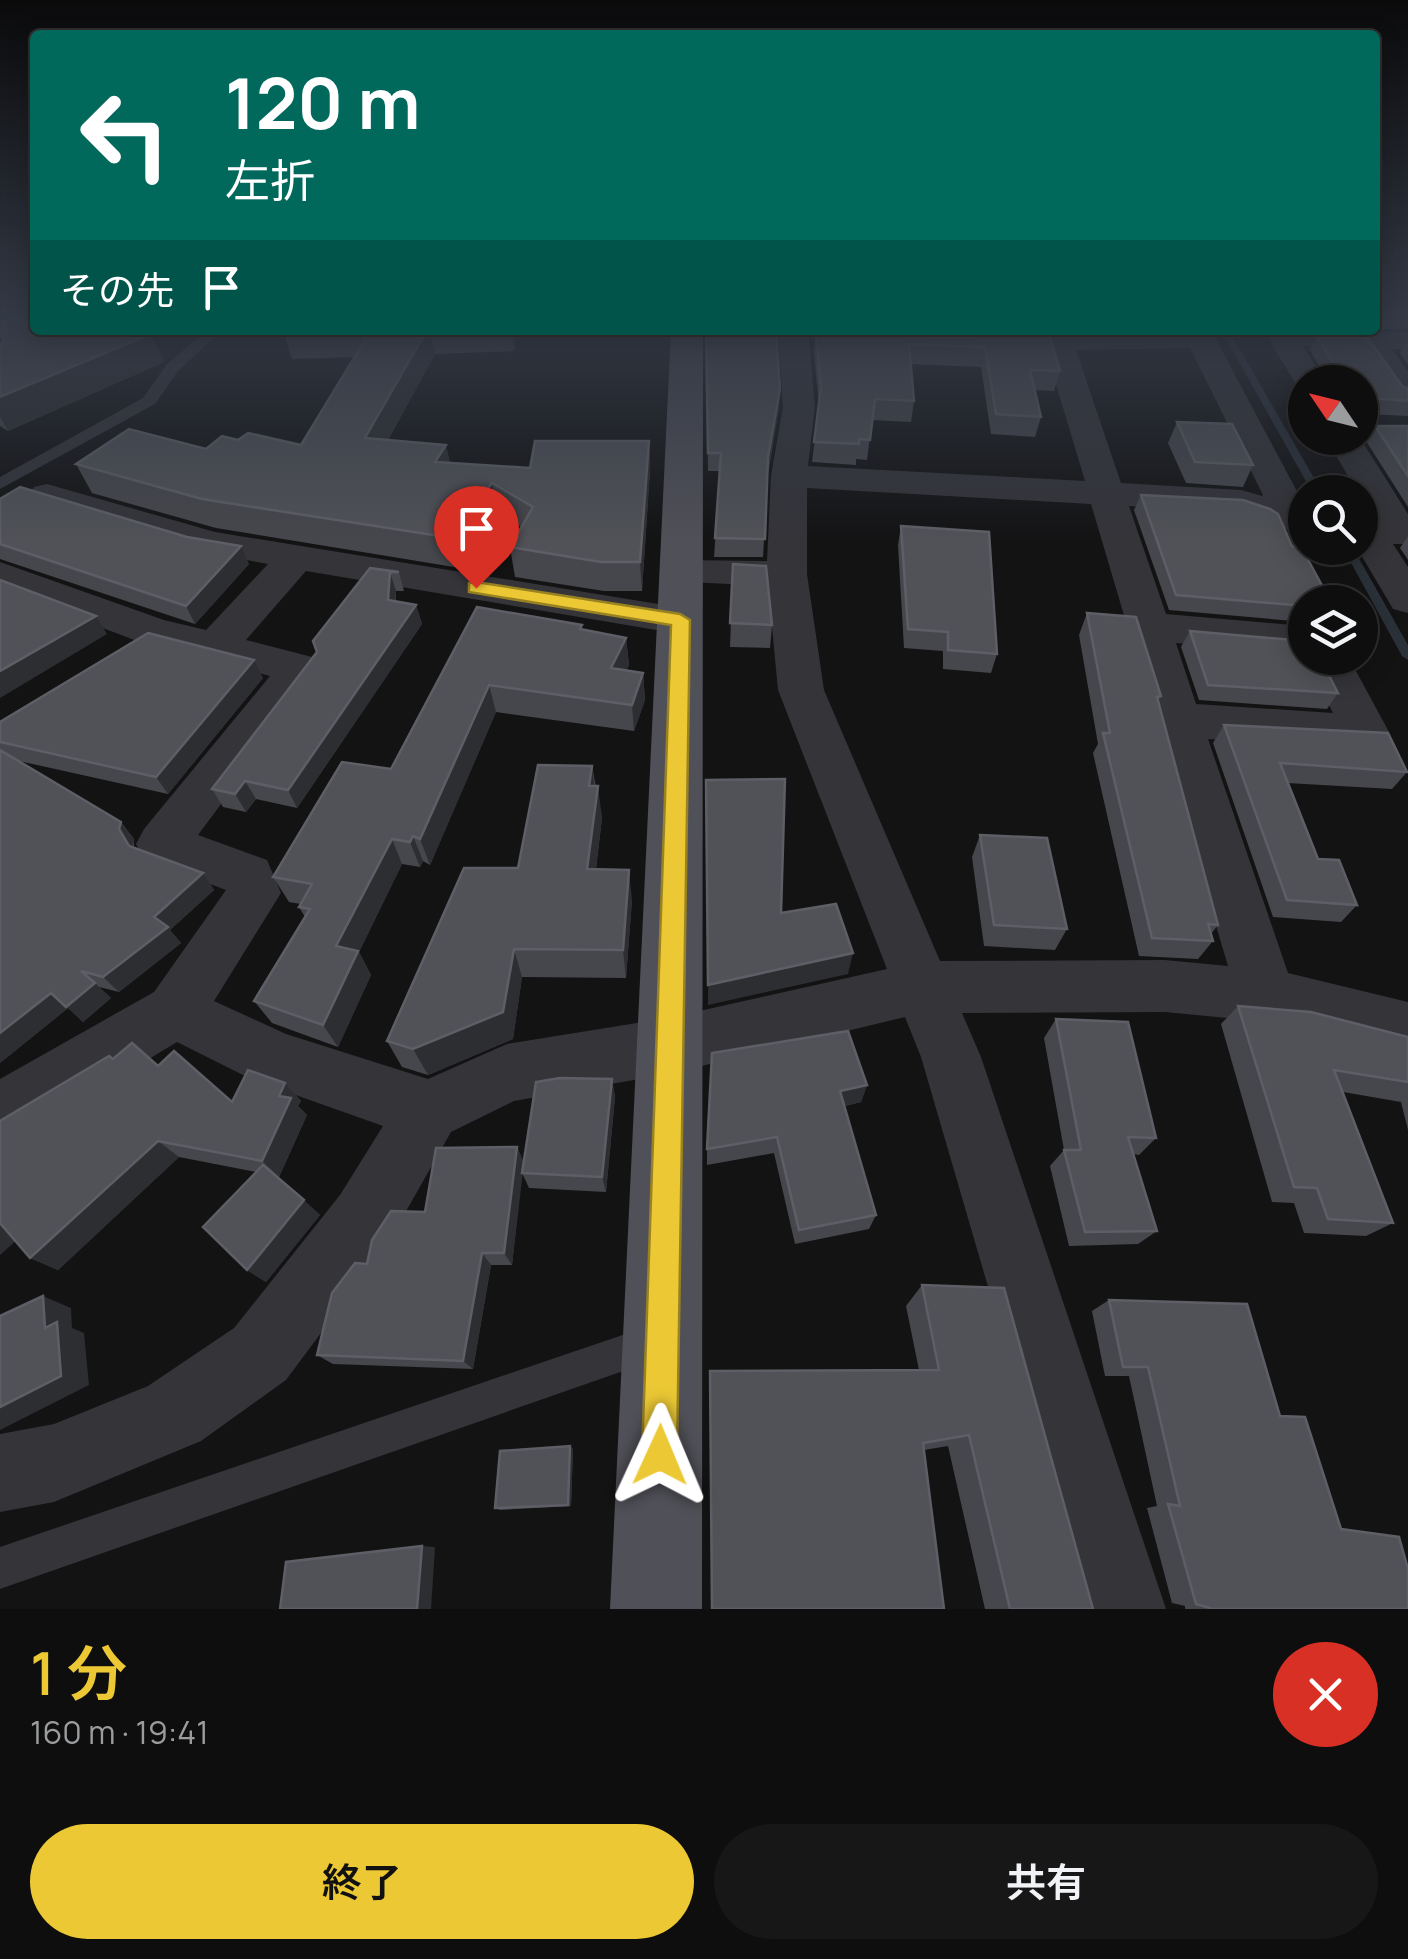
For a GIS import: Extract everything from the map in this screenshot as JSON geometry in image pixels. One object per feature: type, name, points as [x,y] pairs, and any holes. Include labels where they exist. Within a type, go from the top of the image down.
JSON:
[{"type":"main road","points":[[656,1609],[686,392]]},
{"type":"street","points":[[800,392],[789,476],[787,574],[801,690],[951,1057],[1124,1609]]},
{"type":"street","points":[[1073,392],[1266,995]]},
{"type":"street","points":[[1228,392],[1288,512]]},
{"type":"street","points":[[1366,455],[1384,533],[1408,600]]},
{"type":"street","points":[[789,476],[1240,500],[1288,517]]},
{"type":"street","points":[[48,495],[210,544],[296,558],[681,596],[787,574]]},
{"type":"street","points":[[215,648],[296,558]]},
{"type":"street","points":[[0,575],[152,631],[300,669],[162,844],[248,875],[254,894],[175,1012],[0,1114]]},
{"type":"street","points":[[1149,627],[1288,639]]},
{"type":"street","points":[[101,662],[152,631]]},
{"type":"street","points":[[1179,720],[1366,732],[1336,675]]},
{"type":"street","points":[[0,1473],[54,1463],[174,1414],[260,1354],[364,1219],[429,1110],[507,1073],[668,1046],[924,987],[1165,986],[1266,995],[1408,1030]]},
{"type":"street","points":[[175,1012],[276,1060],[429,1110]]},
{"type":"lane","points":[[0,484],[158,392]]},
{"type":"lane","points":[[0,1568],[662,1340]]},
{"type":"building","points":[[333,392],[391,392],[365,438],[446,445],[435,462],[530,468],[535,441],[649,441],[640,562],[601,562],[510,547],[533,507],[492,483],[452,538],[202,499],[76,464],[129,429],[206,449],[222,436],[238,440],[248,433],[301,445]]},
{"type":"building","points":[[707,392],[779,392],[768,457],[765,539],[715,538],[721,453],[708,453]]},
{"type":"building","points":[[820,392],[913,392],[914,401],[875,399],[870,440],[859,439],[859,444],[814,442]]},
{"type":"building","points":[[992,392],[1035,392],[1041,417],[996,414]]},
{"type":"building","points":[[1378,392],[1408,392],[1408,401],[1378,399]]},
{"type":"building","points":[[1177,422],[1232,424],[1253,465],[1195,462]]},
{"type":"building","points":[[1378,426],[1408,426],[1408,476],[1378,431]]},
{"type":"building","points":[[20,487],[187,537],[241,546],[186,606],[0,544],[0,499]]},
{"type":"building","points":[[1141,495],[1243,500],[1270,509],[1278,514],[1288,537],[1288,565],[1311,565],[1322,585],[1288,585],[1288,605],[1176,595]]},
{"type":"building","points":[[901,526],[989,532],[997,654],[948,650],[948,632],[908,629]]},
{"type":"building","points":[[733,564],[766,566],[772,625],[730,623]]},
{"type":"building","points":[[370,568],[399,572],[390,572],[388,600],[416,605],[288,790],[245,781],[235,794],[212,789],[317,652],[313,641]]},
{"type":"building","points":[[0,580],[96,616],[0,671]]},
{"type":"building","points":[[477,607],[582,625],[580,629],[626,638],[611,668],[643,673],[632,705],[489,685],[420,839],[392,839],[336,946],[358,951],[323,1025],[254,1001],[310,909],[299,907],[312,884],[273,877],[342,762],[391,769]]},
{"type":"building","points":[[1087,613],[1136,617],[1161,696],[1157,697],[1218,925],[1208,924],[1213,941],[1152,938],[1103,733],[1110,733]]},
{"type":"building","points":[[1190,631],[1288,640],[1288,675],[1329,675],[1338,693],[1208,685]]},
{"type":"building","points":[[148,633],[254,660],[156,777],[0,742],[0,722]]},
{"type":"building","points":[[1224,725],[1388,733],[1407,772],[1280,763],[1318,859],[1339,860],[1357,905],[1287,900]]},
{"type":"building","points":[[0,750],[121,822],[119,829],[129,846],[203,873],[154,917],[168,927],[103,977],[81,971],[95,983],[66,1007],[51,993],[0,1033]]},
{"type":"building","points":[[538,765],[592,766],[589,786],[598,786],[587,869],[629,870],[623,950],[514,949],[503,1012],[413,1049],[387,1041],[464,868],[518,868]]},
{"type":"building","points":[[785,779],[781,913],[836,904],[853,953],[708,985],[706,780]]},
{"type":"building","points":[[980,835],[1047,838],[1067,929],[994,925]]},
{"type":"building","points":[[1238,1006],[1311,1012],[1408,1037],[1408,1082],[1334,1070],[1393,1223],[1328,1219],[1317,1188],[1294,1187]]},
{"type":"building","points":[[1056,1019],[1128,1022],[1156,1138],[1128,1137],[1157,1231],[1085,1232],[1064,1150],[1081,1150]]},
{"type":"building","points":[[848,1031],[867,1085],[840,1091],[876,1215],[799,1230],[777,1137],[707,1149],[712,1053]]},
{"type":"building","points":[[132,1043],[158,1066],[174,1051],[232,1102],[248,1070],[285,1083],[279,1096],[291,1098],[262,1161],[158,1141],[30,1258],[0,1223],[0,1121],[109,1056],[113,1059]]},
{"type":"building","points":[[560,1078],[612,1079],[602,1177],[522,1173],[536,1082]]},
{"type":"building","points":[[517,1147],[504,1253],[482,1253],[463,1361],[317,1355],[332,1293],[355,1263],[367,1264],[372,1240],[391,1211],[425,1212],[436,1148]]},
{"type":"building","points":[[263,1165],[304,1200],[247,1270],[203,1227]]},
{"type":"building","points":[[922,1285],[1004,1288],[1093,1609],[1010,1609],[969,1435],[923,1443],[944,1609],[712,1609],[710,1371],[939,1370]]},
{"type":"building","points":[[43,1296],[45,1328],[57,1322],[61,1376],[0,1407],[0,1316]]},
{"type":"building","points":[[1109,1300],[1247,1304],[1280,1416],[1305,1417],[1341,1529],[1399,1537],[1408,1569],[1408,1609],[1210,1609],[1196,1604],[1168,1504],[1180,1506],[1148,1367],[1123,1367]]},
{"type":"building","points":[[570,1446],[568,1505],[495,1508],[500,1451]]},
{"type":"building","points":[[422,1546],[417,1609],[280,1609],[286,1562]]},
{"type":"waterway","points":[[1260,392],[1307,475]]},
{"type":"waterway","points":[[1357,565],[1408,656]]},
{"type":"route","points":[[476,588],[680,620],[660,1455]]}]
